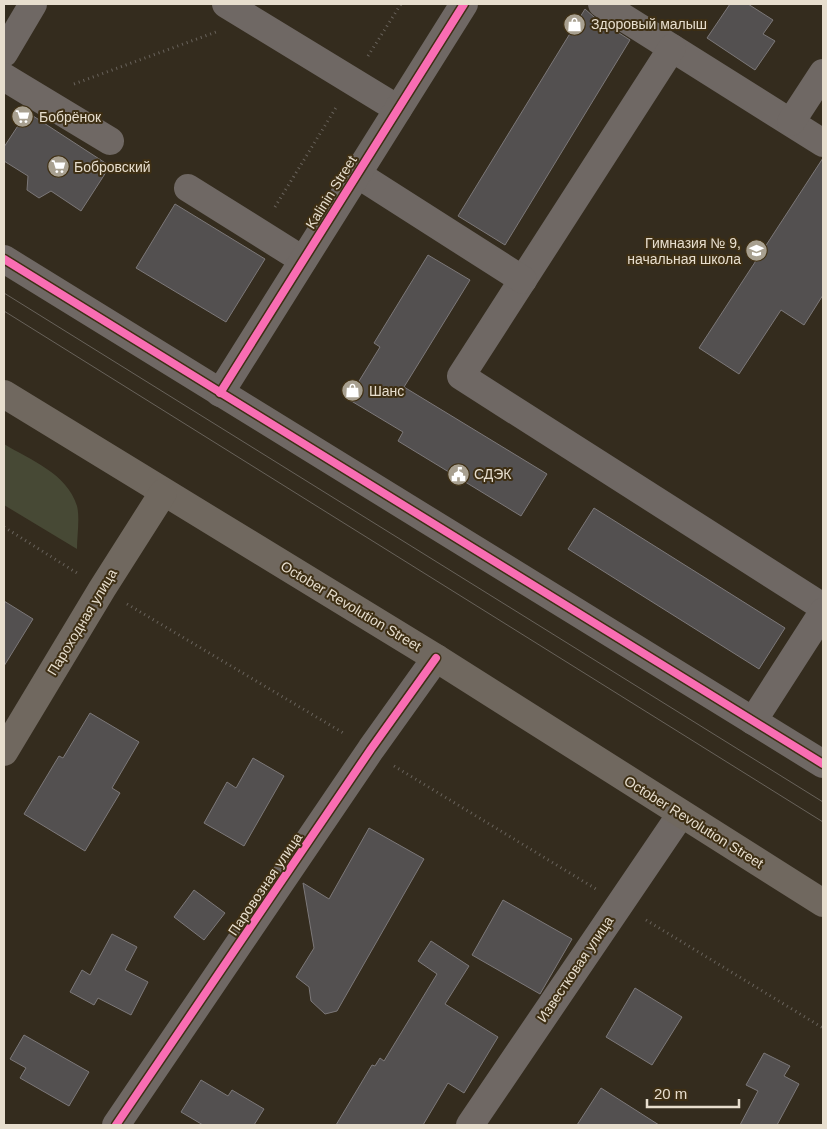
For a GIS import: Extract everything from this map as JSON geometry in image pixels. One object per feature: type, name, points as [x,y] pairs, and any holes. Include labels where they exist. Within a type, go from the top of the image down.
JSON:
[{"type":"main road","name":"October Revolution Street","points":[[4,394],[163,493],[436,658],[823,903]]},
{"type":"main road","name":"Пароходная улица","points":[[4,752],[102,589],[163,493]]},
{"type":"street","points":[[226,4],[398,109]]},
{"type":"street","name":"Kalinin Street","points":[[220,393],[464,4]]},
{"type":"street","points":[[602,4],[823,143]]},
{"type":"street","points":[[4,53],[20,9]]},
{"type":"street","points":[[672,48],[461,376],[823,607]]},
{"type":"street","points":[[791,122],[823,72]]},
{"type":"street","points":[[4,77],[110,141]]},
{"type":"street","points":[[357,174],[523,280]]},
{"type":"street","points":[[188,188],[303,260]]},
{"type":"street","points":[[4,259],[823,764]]},
{"type":"street","points":[[753,721],[823,612]]},
{"type":"street","name":"Паровозная улица","points":[[116,1125],[371,749],[436,658]]},
{"type":"street","name":"Известковая улица","points":[[470,1125],[681,814]]},
{"type":"path","points":[[259,233],[401,4]]},
{"type":"path","points":[[38,97],[251,19]]},
{"type":"path","points":[[4,526],[102,589],[371,749],[390,764],[823,1028]]},
{"type":"green space","points":[[4,444],[56,476],[72,495],[78,511],[77,549],[4,505]]},
{"type":"building","points":[[730,4],[748,4],[773,20],[763,34],[775,41],[755,70],[707,38]]},
{"type":"building","points":[[585,9],[630,40],[505,245],[458,216]]},
{"type":"building","points":[[27,112],[110,166],[81,211],[51,191],[39,198],[27,190],[28,176],[4,161],[4,147]]},
{"type":"building","points":[[823,158],[823,295],[804,325],[781,310],[739,374],[699,348]]},
{"type":"building","points":[[175,204],[265,259],[226,322],[136,268]]},
{"type":"building","points":[[428,255],[470,280],[404,387],[547,474],[521,516],[398,441],[403,432],[348,399],[380,347],[374,343]]},
{"type":"building","points":[[594,508],[785,628],[759,669],[568,549]]},
{"type":"building","points":[[4,601],[33,619],[4,666]]},
{"type":"building","points":[[90,713],[139,742],[112,788],[120,793],[85,851],[24,814],[59,756],[63,758]]},
{"type":"building","points":[[253,758],[284,776],[244,846],[204,823],[227,782],[236,788]]},
{"type":"building","points":[[369,828],[424,859],[337,1011],[325,1014],[311,1001],[309,987],[296,977],[314,948],[303,883],[329,899]]},
{"type":"building","points":[[194,890],[225,913],[204,940],[174,917]]},
{"type":"building","points":[[503,900],[572,939],[540,994],[472,955]]},
{"type":"building","points":[[112,934],[137,947],[125,970],[148,982],[131,1015],[98,998],[94,1005],[70,992],[82,970],[90,975]]},
{"type":"building","points":[[431,941],[469,966],[445,1004],[498,1037],[464,1093],[448,1083],[423,1125],[336,1125],[372,1065],[375,1066],[380,1058],[384,1061],[437,974],[418,961]]},
{"type":"building","points":[[635,988],[682,1017],[652,1065],[606,1037]]},
{"type":"building","points":[[24,1035],[89,1072],[69,1106],[20,1078],[26,1068],[10,1059]]},
{"type":"building","points":[[764,1053],[790,1066],[784,1076],[799,1084],[777,1125],[740,1125],[758,1091],[746,1085]]},
{"type":"building","points":[[201,1080],[228,1096],[232,1090],[264,1109],[254,1125],[203,1125],[181,1112]]},
{"type":"building","points":[[601,1088],[659,1125],[577,1125]]},
{"type":"tram line","points":[[4,293],[823,802]]},
{"type":"tram line","points":[[4,311],[823,822]]},
{"type":"cycle path","points":[[220,393],[464,4]]},
{"type":"cycle path","points":[[4,259],[823,764]]},
{"type":"cycle path","points":[[116,1125],[371,749],[436,658]]},
{"type":"place","name":"Здоровый малыш","points":[[575,24]]},
{"type":"place","name":"Бобрёнок","points":[[23,117]]},
{"type":"place","name":"Бобровский","points":[[58,167]]},
{"type":"place","name":"Гимназия № 9, начальная школа","points":[[757,251]]},
{"type":"place","name":"Шанс","points":[[353,391]]},
{"type":"place","name":"СДЭК","points":[[458,474]]}]
